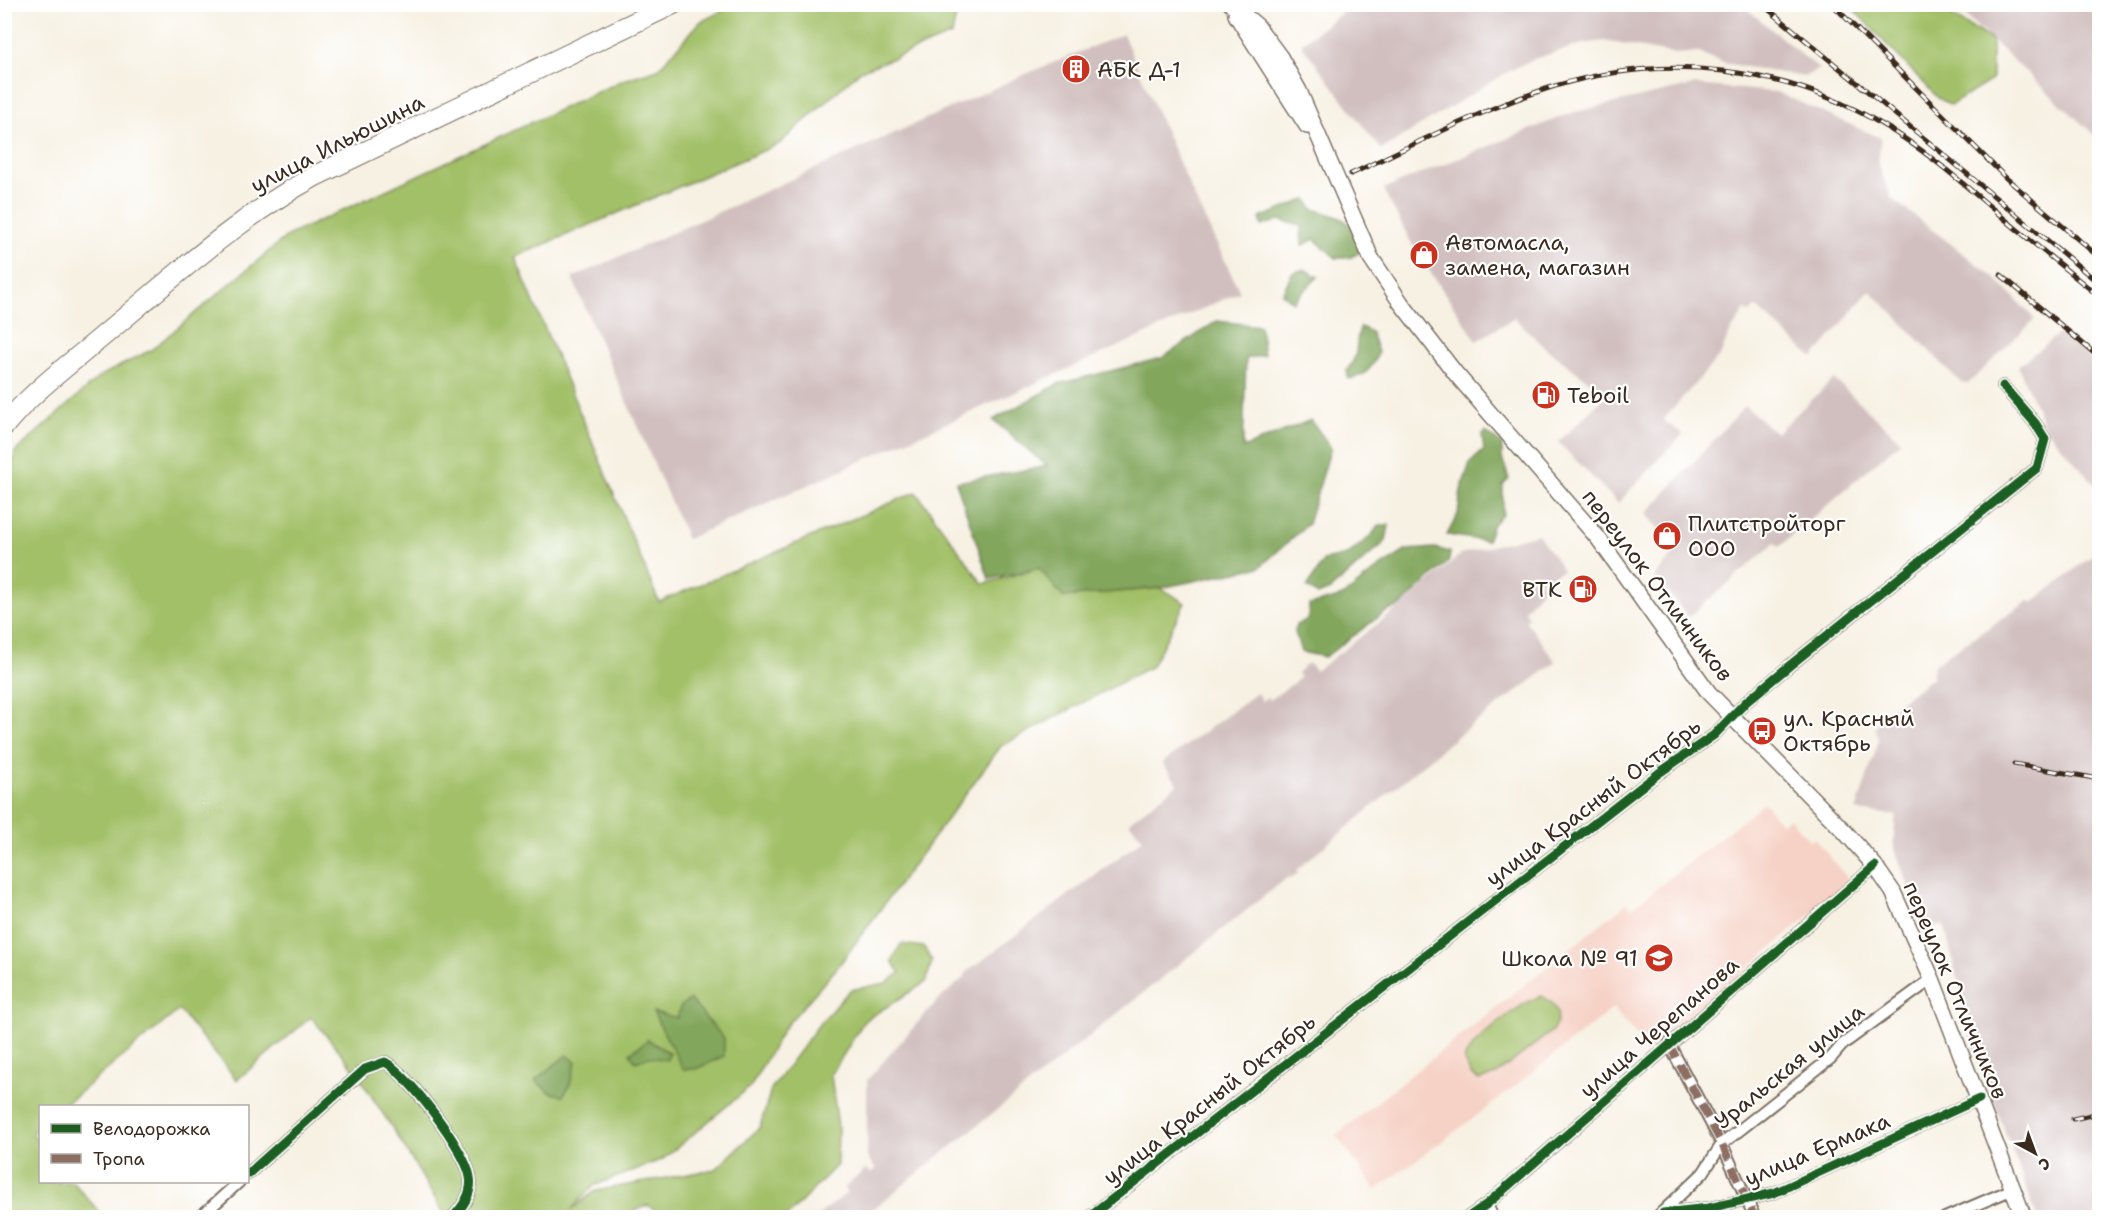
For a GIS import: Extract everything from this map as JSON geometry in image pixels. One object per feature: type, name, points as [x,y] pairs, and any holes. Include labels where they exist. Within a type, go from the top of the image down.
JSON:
[{"type":"highway","name":"улица Ильюшина","points":[[4,426],[40,387],[216,240],[273,199],[315,176],[673,4]]},
{"type":"main road","name":"переулок Отличников","points":[[1230,4],[1290,100],[1321,143],[1371,258],[1401,303],[1456,374],[1592,530],[1683,661],[1731,717],[1875,866],[1908,924],[1932,979],[2024,1218]]},
{"type":"street","name":"улица Красный Октябрь","points":[[1088,1218],[1659,773],[1714,735],[1789,666],[2037,468],[2045,439],[2035,423],[2003,386]]},
{"type":"street","name":"улица Черепанова","points":[[1467,1218],[1487,1204],[1875,866]]},
{"type":"street","name":"Уральская улица","points":[[1659,1215],[1703,1173],[1722,1144],[1831,1058],[1843,1044],[1932,979]]},
{"type":"street","points":[[1669,1044],[1722,1144],[1755,1218]]},
{"type":"street","points":[[249,1173],[365,1069],[385,1062],[397,1070],[419,1095],[467,1164],[471,1179],[469,1194],[463,1207],[452,1218]]},
{"type":"street","name":"улица Ермака","points":[[1659,1215],[1747,1200],[1774,1192],[1979,1099]]},
{"type":"street","points":[[200,1218],[238,1183]]},
{"type":"street","points":[[1945,1218],[2013,1189]]},
{"type":"street","points":[[1487,1204],[1493,1218]]},
{"type":"shaded area","points":[[1741,4],[1819,69],[1804,77],[1724,63],[1697,52],[1676,54],[1604,41],[1583,44],[1531,60],[1504,74],[1381,150],[1301,44],[1352,5]]},
{"type":"shaded area","points":[[1954,5],[2099,5],[2099,139],[2067,110]]},
{"type":"shaded area","points":[[1123,34],[1198,205],[1240,292],[687,539],[572,278],[1021,76]]},
{"type":"shaded area","points":[[1694,85],[1776,92],[1881,138],[1878,163],[1891,198],[1995,278],[2035,319],[1968,384],[1961,383],[1870,290],[1813,358],[1756,307],[1750,313],[1745,309],[1728,336],[1721,354],[1663,420],[1683,434],[1618,503],[1558,442],[1607,395],[1549,351],[1514,318],[1477,341],[1414,248],[1383,189],[1571,113]]},
{"type":"shaded area","points":[[2061,332],[2099,366],[2099,489],[2045,428],[2018,366]]},
{"type":"shaded area","points":[[1834,379],[1901,441],[1779,547],[1775,543],[1689,617],[1654,577],[1674,554],[1674,547],[1646,514],[1745,406],[1776,433]]},
{"type":"shaded area","points":[[1538,534],[1563,570],[1541,581],[1543,587],[1525,610],[1529,617],[1525,620],[1556,662],[1460,734],[1296,870],[1298,873],[1291,879],[1288,877],[863,1217],[816,1217],[847,1193],[844,1188],[866,1169],[871,1173],[876,1169],[867,1157],[867,1080],[936,1002],[966,976],[964,974],[1143,839],[1129,822],[1178,784],[1162,763],[1257,693],[1262,701],[1267,697],[1270,700],[1300,678],[1297,673],[1308,663],[1316,671],[1410,599],[1461,554]]},
{"type":"shaded area","points":[[2099,550],[2099,1217],[2037,1217],[1975,1051],[1944,925],[1925,928],[1896,853],[1893,842],[1896,815],[1856,811],[1879,740],[1875,728],[1880,717],[1932,678],[1934,664],[2030,600],[2032,603]]},
{"type":"shaded area","name":"Школа № 91","points":[[1764,803],[1781,824],[1790,818],[1810,842],[1814,838],[1850,881],[1650,1052],[1613,1008],[1499,1099],[1376,1190],[1336,1135],[1627,903],[1632,908]]},
{"type":"green space","points":[[734,5],[958,5],[952,35],[860,71],[779,144],[515,257],[659,602],[916,492],[983,584],[1040,568],[1063,597],[1161,588],[1185,603],[1152,666],[1001,746],[837,968],[784,1028],[751,1086],[663,1159],[593,1186],[570,1211],[595,1191],[716,1169],[760,1127],[771,1089],[820,1023],[850,990],[886,983],[900,973],[892,961],[901,944],[924,947],[932,961],[926,982],[864,1021],[831,1075],[838,1127],[837,1165],[787,1217],[663,1217],[648,1205],[621,1217],[446,1217],[397,1135],[351,1065],[311,1017],[237,1080],[179,1010],[64,1105],[39,1105],[39,1126],[32,1133],[39,1142],[39,1183],[74,1183],[104,1217],[5,1218],[4,504],[15,452],[100,376],[151,350],[287,236],[623,80],[658,69],[700,22]]},
{"type":"green space","points":[[1849,5],[1934,5],[1992,40],[1992,80],[1951,105],[1938,98]]},
{"type":"green space","points":[[1307,199],[1313,209],[1340,218],[1351,227],[1358,242],[1359,253],[1349,258],[1336,258],[1314,239],[1302,246],[1301,226],[1279,220],[1262,226],[1260,218]]},
{"type":"green space","points":[[1304,269],[1318,277],[1293,302],[1282,294],[1292,273]]},
{"type":"green space","points":[[1217,321],[1260,326],[1264,355],[1246,359],[1243,448],[1311,420],[1331,448],[1308,524],[1260,567],[1161,588],[1063,597],[1039,568],[989,579],[956,482],[1047,466],[993,420],[1058,384],[1162,358]]},
{"type":"green space","points":[[1361,327],[1371,332],[1378,352],[1368,371],[1348,379],[1347,370],[1355,357]]},
{"type":"green space","points":[[1486,432],[1502,444],[1502,458],[1509,479],[1503,485],[1503,514],[1493,524],[1487,541],[1447,535],[1458,514],[1461,490],[1470,463],[1484,450],[1482,436]]},
{"type":"green space","points":[[1379,525],[1389,525],[1386,541],[1330,590],[1318,595],[1307,587],[1324,560],[1347,555],[1371,536]]},
{"type":"green space","points":[[1435,548],[1450,552],[1449,561],[1401,605],[1384,613],[1325,657],[1301,652],[1295,632],[1296,625],[1308,619],[1309,605],[1343,596],[1378,568],[1407,550]]},
{"type":"green space","points":[[1541,996],[1551,1002],[1557,1011],[1557,1021],[1552,1031],[1495,1075],[1479,1080],[1471,1075],[1464,1061],[1467,1053],[1497,1024]]},
{"type":"green space","points":[[690,1000],[724,1038],[724,1056],[696,1069],[683,1069],[653,1012],[677,1018],[681,1005]]},
{"type":"green space","points":[[648,1040],[670,1053],[667,1060],[649,1057],[636,1062],[630,1053]]},
{"type":"green space","points":[[567,1055],[576,1062],[569,1087],[563,1096],[549,1092],[535,1080]]},
{"type":"railway","points":[[1762,4],[2100,284]]},
{"type":"railway","points":[[1832,4],[2006,178],[2100,258]]},
{"type":"railway","points":[[2088,4],[2100,11]]},
{"type":"railway","points":[[1351,174],[1477,115],[1555,86],[1597,76],[1639,70],[1681,68],[1723,71],[1765,78],[1805,89],[1845,105],[1883,125],[1941,165],[2100,297]]},
{"type":"railway","points":[[2001,275],[2100,358]]},
{"type":"railway","points":[[2014,764],[2100,779]]},
{"type":"railway","points":[[2073,1119],[2100,1113]]},
{"type":"marked path","points":[[1669,1044],[1722,1144],[1755,1218]]},
{"type":"cycle path","points":[[1088,1218],[1659,773],[1714,735],[1746,702],[1789,666],[2037,468],[2045,439],[2035,423],[2003,386]]},
{"type":"cycle path","points":[[1467,1218],[1487,1204],[1875,866]]},
{"type":"cycle path","points":[[249,1173],[365,1069],[385,1062],[407,1081],[435,1114],[466,1165],[471,1183],[469,1194],[452,1218]]},
{"type":"cycle path","points":[[1663,1213],[1709,1208],[1774,1193],[1979,1099]]},
{"type":"place","name":"АБК Д-1","points":[[1076,69]]},
{"type":"place","name":"Автомасла, замена, магазин","points":[[1424,255]]},
{"type":"place","name":"Teboil","points":[[1546,395]]},
{"type":"place","name":"Плитстройторг ООО","points":[[1667,536]]},
{"type":"place","name":"ВТК","points":[[1583,589]]},
{"type":"place","name":"ул. Красный Октябрь","points":[[1762,731]]},
{"type":"place","name":"Школа № 91","points":[[1659,958]]}]
